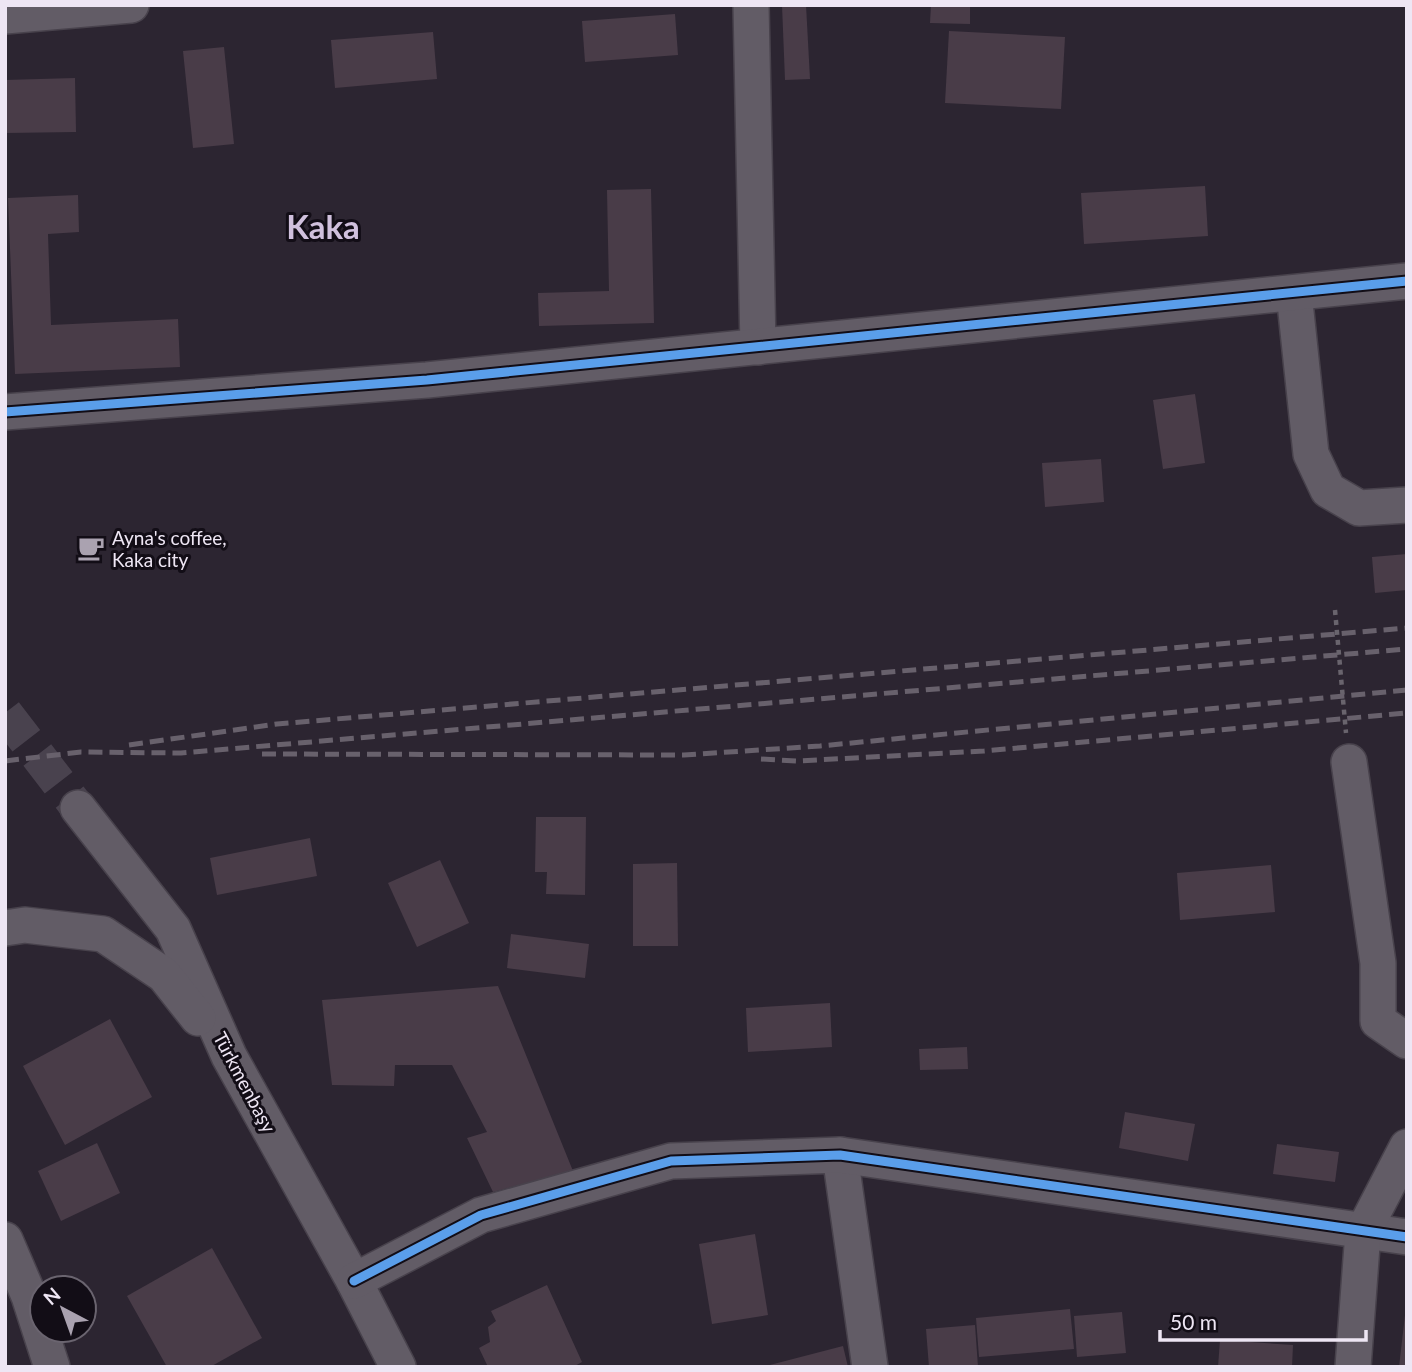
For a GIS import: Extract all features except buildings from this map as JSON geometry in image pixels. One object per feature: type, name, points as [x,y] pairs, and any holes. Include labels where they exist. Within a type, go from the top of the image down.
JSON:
[{"type":"street","points":[[5,16],[131,5]]},
{"type":"street","points":[[751,5],[758,347]]},
{"type":"street","points":[[5,412],[427,380],[1407,281]]},
{"type":"street","points":[[1294,293],[1311,454],[1328,490],[1359,508],[1407,505]]},
{"type":"street","points":[[1349,762],[1378,963],[1378,1021],[1407,1041]]},
{"type":"street","name":"Türkmenbaşy","points":[[78,808],[173,929],[229,1056],[354,1281],[398,1367]]},
{"type":"street","points":[[5,928],[24,925],[103,934],[164,975],[229,1056]]},
{"type":"street","points":[[1353,1367],[1363,1232],[1407,1147]]},
{"type":"street","points":[[354,1281],[481,1215],[671,1161],[840,1155],[1407,1237]]},
{"type":"street","points":[[840,1155],[870,1367]]},
{"type":"street","points":[[5,1240],[29,1296],[52,1367]]},
{"type":"path","points":[[1335,610],[1349,762]]},
{"type":"tunnel","points":[[5,713],[78,808]]},
{"type":"railway","points":[[129,745],[277,724],[1407,628]]},
{"type":"railway","points":[[5,761],[81,752],[181,753],[1407,649]]},
{"type":"railway","points":[[262,754],[684,755],[820,746],[1407,690]]},
{"type":"railway","points":[[761,759],[798,761],[984,751],[1407,713]]},
{"type":"cycle path","points":[[5,412],[427,380],[1407,281]]},
{"type":"cycle path","points":[[354,1281],[481,1215],[671,1161],[840,1155],[1407,1237]]},
{"type":"place","name":"Ayna's coffee, Kaka city","points":[[91,548]]},
{"type":"district","name":"Kaka","points":[[323,226]]}]
